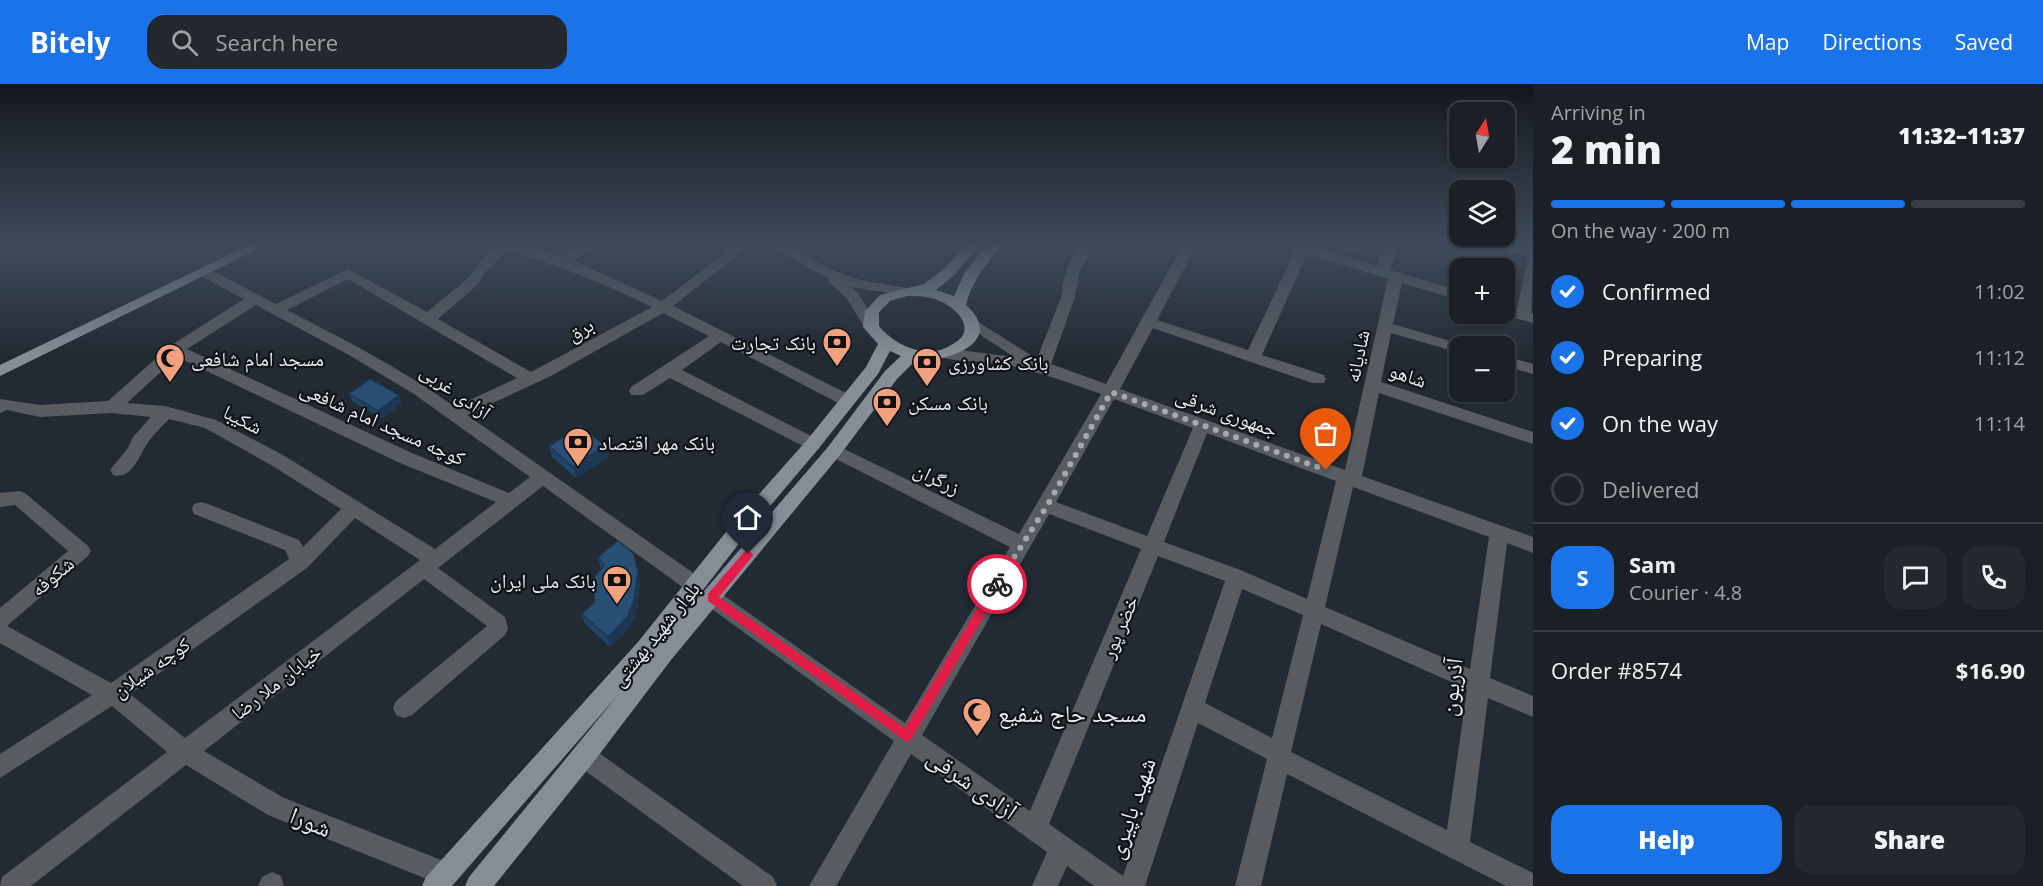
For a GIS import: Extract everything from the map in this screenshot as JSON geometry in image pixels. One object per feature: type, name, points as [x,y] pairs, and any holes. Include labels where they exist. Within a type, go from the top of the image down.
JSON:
[{"type":"main road","points":[[0,371],[185,281]]},
{"type":"main road","points":[[914,292],[935,294],[959,305],[968,314],[972,323],[971,333],[966,342],[957,349],[944,353],[913,354],[886,344],[871,327],[870,319],[877,304],[885,298],[914,292],[939,281]]},
{"type":"main road","points":[[959,305],[961,290],[966,281]]},
{"type":"main road","name":"بلوار شهید بهشتی","points":[[478,886],[664,653],[704,591],[846,400],[872,370],[886,344]]},
{"type":"main road","name":"بلوار شهید بهشتی","points":[[440,880],[645,650],[704,591],[834,451],[891,375],[913,354]]},
{"type":"street","name":"آزادی غربی","points":[[222,281],[354,351],[420,390],[704,591]]},
{"type":"street","points":[[275,310],[331,281]]},
{"type":"street","points":[[363,281],[530,379]]},
{"type":"street","points":[[428,319],[472,281]]},
{"type":"street","points":[[611,281],[846,400]]},
{"type":"street","name":"برق","points":[[454,414],[530,379],[663,307],[696,281]]},
{"type":"street","points":[[837,281],[853,296],[871,327]]},
{"type":"street","points":[[850,281],[914,292]]},
{"type":"street","points":[[1042,367],[1068,297],[1071,281]]},
{"type":"street","points":[[822,886],[907,736],[1021,544],[1047,506],[1170,281]]},
{"type":"street","points":[[1253,357],[1281,281]]},
{"type":"street","name":"شادیانه","points":[[1248,886],[1314,610],[1372,385],[1385,326],[1388,281]]},
{"type":"street","points":[[1413,281],[1449,293]]},
{"type":"street","points":[[1528,317],[1531,281]]},
{"type":"street","points":[[112,407],[174,350],[255,299]]},
{"type":"street","points":[[1149,322],[1318,378]]},
{"type":"street","points":[[972,323],[1042,367]]},
{"type":"street","points":[[1385,326],[1449,345]]},
{"type":"street","points":[[637,391],[720,335]]},
{"type":"street","name":"کوچه مسجد امام شافعی","points":[[174,350],[406,458],[511,501]]},
{"type":"street","points":[[944,353],[987,357],[1042,367]]},
{"type":"street","points":[[1515,364],[1533,369]]},
{"type":"street","name":"جمهوری شرقی","points":[[1042,367],[1533,545]]},
{"type":"street","points":[[670,370],[813,444]]},
{"type":"street","name":"شاهو","points":[[1372,385],[1533,438]]},
{"type":"street","name":"شکیبا","points":[[2,405],[40,411],[112,407],[165,412],[210,424],[277,460],[353,508],[429,564],[498,623],[498,629],[404,708]]},
{"type":"street","points":[[119,470],[136,452],[140,441],[165,412]]},
{"type":"street","name":"خضر پور","points":[[1036,827],[1202,426]]},
{"type":"street","name":"زرگران","points":[[834,451],[1021,544]]},
{"type":"street","name":"خیابان ملا رضا","points":[[11,886],[542,477]]},
{"type":"street","name":"شکوفه","points":[[0,500],[19,498],[81,551],[0,620]]},
{"type":"street","points":[[1047,506],[1236,577],[1533,707]]},
{"type":"street","name":"کوچه شیلان","points":[[0,767],[111,695],[300,562],[353,508]]},
{"type":"street","points":[[201,509],[292,545],[300,562]]},
{"type":"street","name":"آذریون","points":[[1457,849],[1477,682],[1499,533]]},
{"type":"street","name":"شهید باپیری","points":[[1132,886],[1236,577]]},
{"type":"street","name":"آزادی شرقی","points":[[704,591],[1036,827],[1115,886]]},
{"type":"street","name":"شورا","points":[[0,633],[121,700],[185,752],[276,807],[440,880]]},
{"type":"street","points":[[1192,708],[1279,756],[1532,886]]},
{"type":"street","points":[[584,756],[764,886]]},
{"type":"street","points":[[1045,886],[1062,848]]},
{"type":"building","points":[[370,379],[399,395],[378,411],[349,394]]},
{"type":"building","points":[[581,426],[605,446],[573,467],[549,446]]},
{"type":"building","name":"بانک ملی ایران","points":[[618,541],[633,553],[638,571],[634,600],[628,616],[608,637],[582,614],[595,602],[593,588],[595,576],[604,566],[598,557]]},
{"type":"way so far","points":[[997,584],[1047,506],[1111,392],[1326,470]]},
{"type":"place","name":"بانک تجارت","points":[[837,368]]},
{"type":"place","name":"مسجد امام شافعی","points":[[170,384]]},
{"type":"place","name":"بانک کشاورزی","points":[[927,388]]},
{"type":"place","name":"بانک مسکن","points":[[887,428]]},
{"type":"place","name":"بانک مهر اقتصاد","points":[[578,468]]},
{"type":"place","name":"بانک ملی ایران","points":[[617,606]]},
{"type":"place","name":"مسجد حاج شفیع","points":[[977,738]]},
{"type":"route","points":[[748,554],[712,598],[907,736],[997,584]]}]
